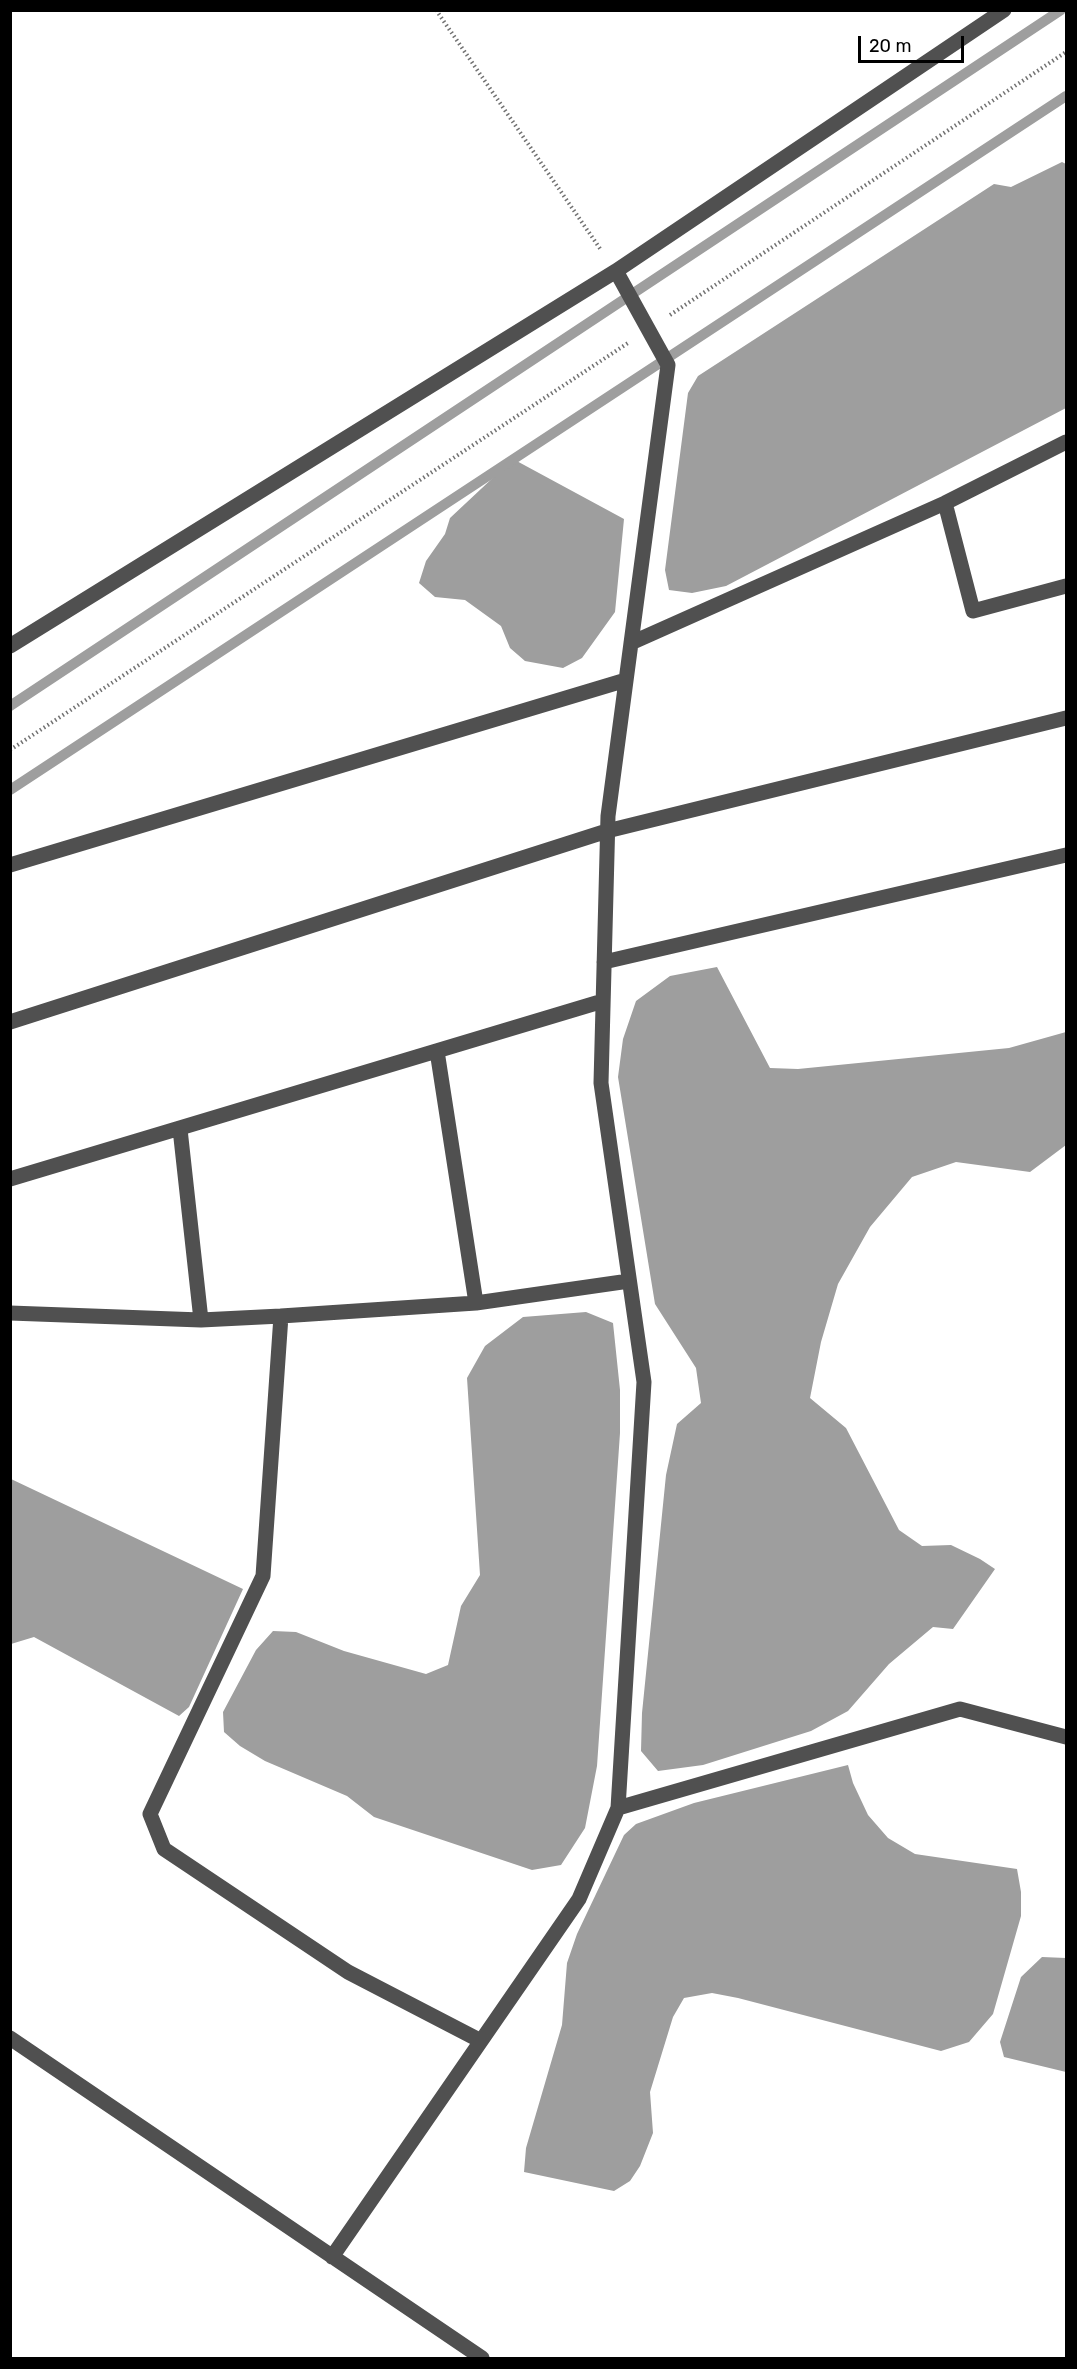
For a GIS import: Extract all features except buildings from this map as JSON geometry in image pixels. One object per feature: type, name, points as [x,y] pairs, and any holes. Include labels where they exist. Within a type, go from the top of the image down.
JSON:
[{"type":"street","points":[[10,646],[618,276],[1004,10]]},
{"type":"street","points":[[332,2257],[579,1899],[618,1808],[644,1382],[601,1083],[607,831],[668,365],[618,276]]},
{"type":"street","points":[[631,643],[945,503],[1066,442]]},
{"type":"street","points":[[945,503],[973,611],[1066,586]]},
{"type":"street","points":[[10,865],[626,680]]},
{"type":"street","points":[[10,1022],[607,831],[1066,718]]},
{"type":"street","points":[[604,962],[1066,855]]},
{"type":"street","points":[[10,1179],[603,1001]]},
{"type":"street","points":[[437,1051],[476,1303]]},
{"type":"street","points":[[180,1129],[201,1320]]},
{"type":"street","points":[[10,1313],[201,1320],[281,1316],[476,1303],[629,1281]]},
{"type":"street","points":[[281,1316],[263,1576],[150,1814],[164,1848],[348,1972],[481,2042]]},
{"type":"street","points":[[618,1808],[960,1709],[1066,1737]]},
{"type":"street","points":[[10,2038],[482,2358]]},
{"type":"path","points":[[435,10],[618,276]]},
{"type":"path","points":[[10,750],[1066,52]]},
{"type":"shaded area","points":[[1062,162],[1066,164],[1066,408],[726,586],[692,593],[669,590],[665,570],[688,393],[698,376],[994,184],[1011,187]]},
{"type":"shaded area","points":[[513,459],[624,519],[615,612],[582,658],[563,668],[525,661],[510,648],[501,626],[465,600],[435,597],[419,583],[426,561],[445,534],[450,518]]},
{"type":"shaded area","points":[[717,967],[770,1068],[798,1069],[1009,1048],[1066,1032],[1066,1145],[1030,1172],[956,1162],[912,1177],[870,1227],[838,1284],[821,1342],[810,1398],[846,1428],[899,1530],[922,1546],[951,1545],[995,1569],[953,1629],[933,1627],[889,1664],[848,1711],[811,1731],[703,1765],[658,1771],[641,1751],[642,1713],[666,1475],[677,1424],[701,1403],[696,1368],[655,1304],[618,1077],[623,1039],[636,1001],[670,976]]},
{"type":"shaded area","points":[[586,1312],[613,1323],[620,1390],[620,1433],[597,1766],[585,1828],[561,1865],[532,1870],[374,1817],[347,1796],[265,1761],[240,1746],[224,1732],[223,1712],[256,1650],[273,1631],[296,1632],[344,1651],[426,1674],[448,1665],[461,1606],[480,1575],[467,1378],[485,1346],[523,1317]]},
{"type":"shaded area","points":[[11,1479],[243,1589],[189,1707],[179,1716],[34,1637],[11,1644]]},
{"type":"shaded area","points":[[848,1765],[853,1783],[868,1815],[888,1838],[915,1854],[1017,1869],[1021,1892],[1021,1916],[993,2014],[969,2042],[941,2051],[738,1998],[712,1993],[684,1998],[673,2017],[650,2092],[653,2133],[640,2166],[630,2181],[614,2191],[524,2172],[526,2148],[562,2025],[567,1963],[577,1934],[624,1835],[636,1824],[694,1803]]},
{"type":"shaded area","points":[[1042,1957],[1066,1958],[1066,2072],[1004,2057],[1000,2042],[1021,1977]]},
{"type":"waterway","points":[[10,706],[1061,10]]},
{"type":"waterway","points":[[10,790],[1066,96]]}]
